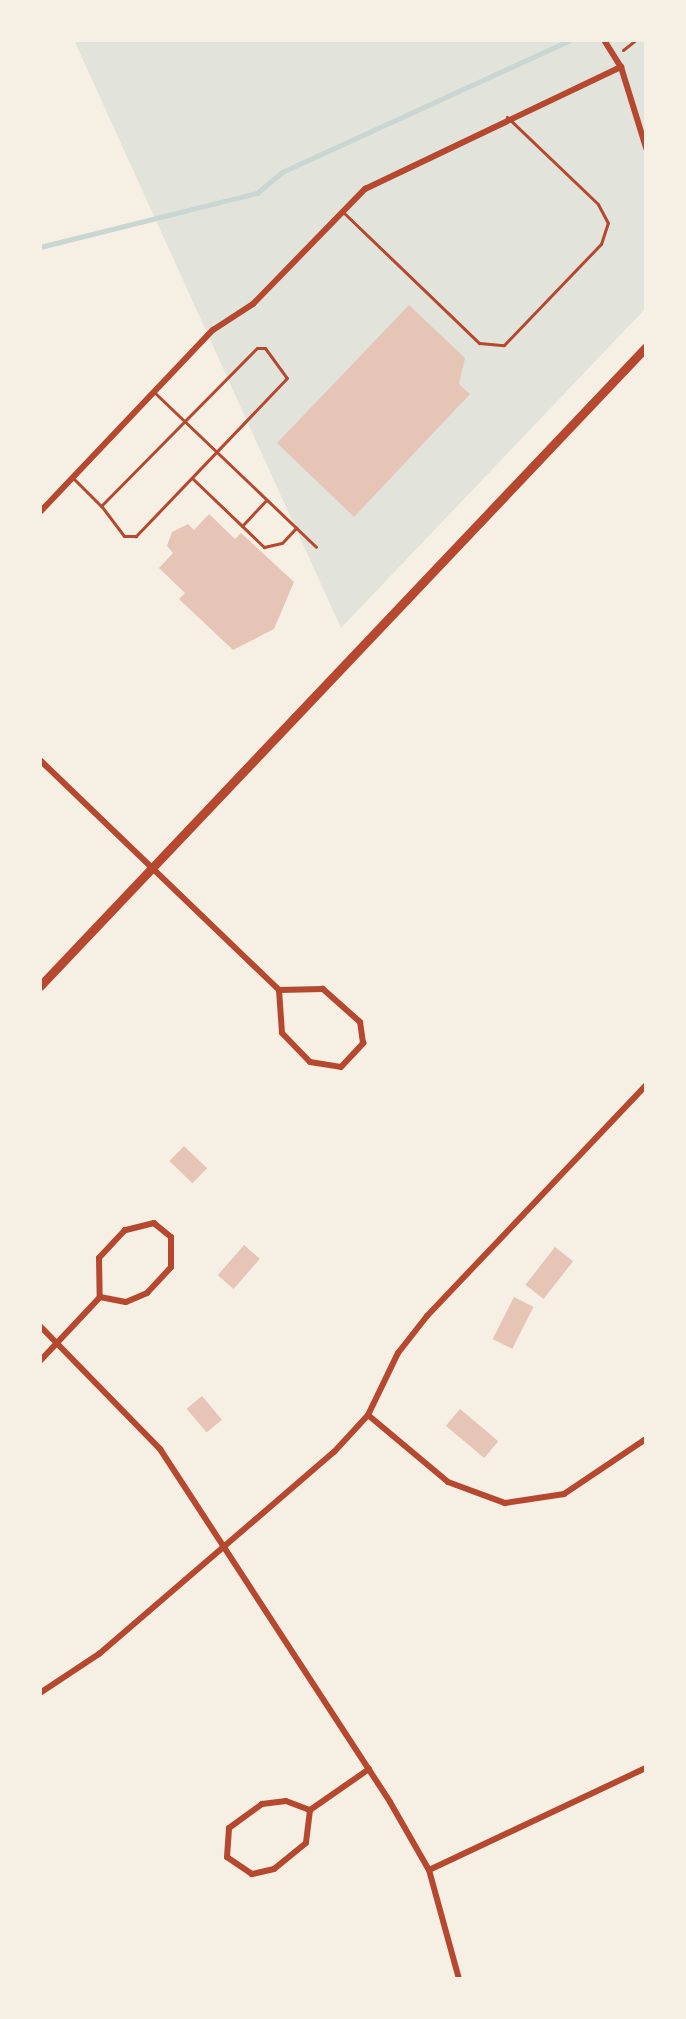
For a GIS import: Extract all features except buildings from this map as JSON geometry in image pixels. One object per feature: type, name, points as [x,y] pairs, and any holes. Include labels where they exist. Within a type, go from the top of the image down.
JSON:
[{"type":"main road","points":[[40,986],[646,347]]},
{"type":"street","points":[[606,42],[621,67],[646,148]]},
{"type":"street","points":[[40,512],[154,392],[386,174],[621,67]]},
{"type":"street","points":[[40,760],[153,865],[279,990],[282,1033],[310,1062],[341,1067],[363,1043],[360,1022],[323,989],[279,990]]},
{"type":"street","points":[[40,1693],[99,1654],[368,1415],[398,1353],[427,1316],[646,1085]]},
{"type":"street","points":[[40,1361],[100,1297],[99,1258],[125,1230],[154,1223],[171,1237],[171,1267],[147,1293],[126,1302],[100,1297]]},
{"type":"street","points":[[40,1326],[160,1449],[369,1769],[429,1870],[459,1979]]},
{"type":"street","points":[[368,1415],[448,1482],[505,1503],[564,1494],[646,1439]]},
{"type":"street","points":[[429,1870],[646,1768]]},
{"type":"street","points":[[310,1810],[286,1801],[262,1804],[229,1828],[227,1857],[252,1874],[274,1869],[306,1843],[310,1810],[369,1769]]},
{"type":"lane","points":[[343,212],[479,343],[504,345],[601,244],[608,223],[598,204],[507,117]]},
{"type":"lane","points":[[72,478],[101,506],[124,536],[136,536],[287,378],[265,348],[257,348],[101,506]]},
{"type":"lane","points":[[154,392],[316,547]]},
{"type":"lane","points":[[192,478],[242,526],[272,549],[296,528]]},
{"type":"lane","points":[[242,526],[266,500]]},
{"type":"path","points":[[615,55],[636,40]]},
{"type":"shaded area","points":[[74,40],[646,40],[646,308],[341,628]]},
{"type":"waterway","points":[[40,247],[257,193],[282,172],[570,40]]}]
